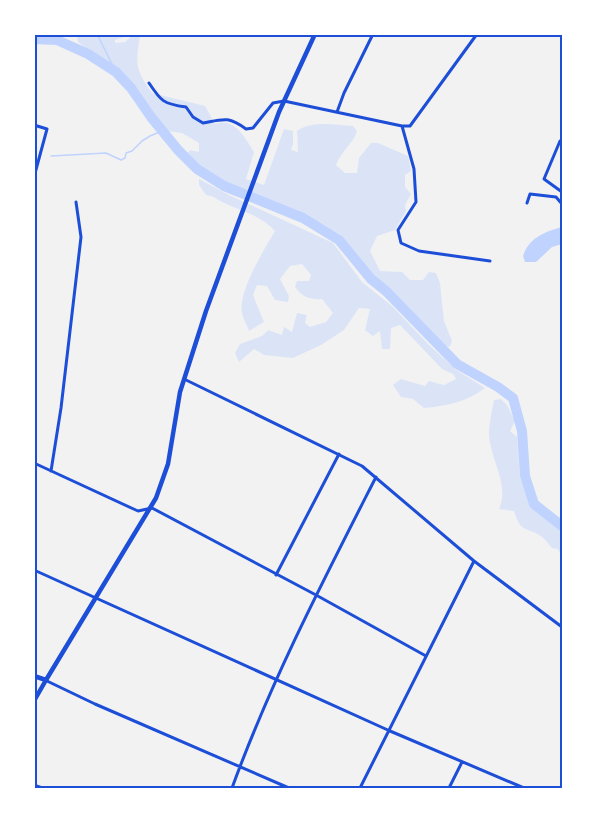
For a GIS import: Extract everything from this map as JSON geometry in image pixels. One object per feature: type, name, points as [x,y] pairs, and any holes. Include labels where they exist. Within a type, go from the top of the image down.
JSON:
[{"type":"main road","points":[[34,701],[152,508],[168,464],[184,379],[206,310],[279,112],[315,34]]},
{"type":"main road","points":[[34,676],[46,680]]},
{"type":"main road","points":[[34,786],[40,789]]},
{"type":"street","points":[[337,112],[344,93],[374,34]]},
{"type":"street","points":[[149,83],[161,101],[168,105],[186,107],[193,117],[203,123],[224,118],[235,121],[246,129],[253,128],[273,103],[284,101],[410,126],[477,34]]},
{"type":"street","points":[[34,125],[47,129],[34,177]]},
{"type":"street","points":[[402,126],[414,169],[416,202],[398,230],[401,243],[419,251],[490,261]]},
{"type":"street","points":[[560,141],[544,179],[562,192]]},
{"type":"street","points":[[527,203],[530,194],[556,197],[562,204]]},
{"type":"street","points":[[51,471],[61,408],[81,237],[76,202]]},
{"type":"street","points":[[184,379],[363,465],[474,561],[562,627]]},
{"type":"street","points":[[276,575],[339,454]]},
{"type":"street","points":[[34,464],[138,511],[152,508],[316,595],[426,657]]},
{"type":"street","points":[[231,789],[276,680],[376,477]]},
{"type":"street","points":[[360,789],[474,561]]},
{"type":"street","points":[[34,570],[524,789]]},
{"type":"street","points":[[46,680],[289,789]]},
{"type":"street","points":[[449,789],[462,762]]},
{"type":"shaded area","points":[[77,35],[129,35],[115,40],[115,43],[125,42],[133,35],[140,35],[139,71],[152,93],[205,106],[215,124],[228,123],[239,130],[254,152],[246,179],[264,185],[284,129],[293,131],[291,150],[298,152],[297,131],[317,124],[353,126],[357,131],[336,165],[345,173],[357,173],[359,158],[371,143],[378,143],[408,156],[411,171],[405,175],[405,187],[411,194],[405,205],[406,211],[395,230],[377,236],[370,251],[380,271],[402,272],[410,280],[423,280],[429,272],[436,273],[440,283],[444,321],[452,341],[450,347],[446,346],[391,290],[374,277],[341,235],[305,214],[235,187],[189,160],[187,154],[190,150],[199,152],[199,143],[182,133],[168,131],[128,79],[78,42]]},
{"type":"shaded area","points":[[199,179],[333,243],[362,282],[392,306],[455,369],[485,388],[464,400],[424,408],[413,399],[401,397],[393,385],[401,379],[425,386],[429,381],[444,385],[456,379],[453,374],[442,369],[400,325],[391,328],[390,349],[382,349],[380,331],[373,336],[365,330],[370,309],[359,308],[344,330],[321,345],[293,358],[264,355],[254,349],[239,362],[235,353],[240,344],[262,336],[268,330],[282,335],[284,327],[292,332],[297,313],[307,315],[305,323],[310,327],[326,322],[333,313],[322,299],[307,297],[295,287],[297,281],[309,281],[311,275],[302,264],[290,266],[280,279],[289,296],[288,302],[275,300],[267,286],[257,285],[253,295],[264,322],[249,331],[242,313],[244,294],[253,271],[275,231],[244,211],[206,195],[199,185]]},
{"type":"shaded area","points":[[501,399],[507,405],[515,421],[510,431],[517,437],[520,478],[531,506],[562,531],[562,556],[558,549],[552,548],[542,537],[522,527],[514,511],[499,509],[502,500],[501,481],[489,434],[494,400]]},
{"type":"water","points":[[562,227],[562,244],[552,247],[536,262],[525,262],[523,256],[533,240]]},
{"type":"waterway","points":[[97,34],[116,72]]},
{"type":"waterway","points":[[34,39],[57,40],[88,54],[116,72],[178,150],[197,169],[224,186],[303,218],[339,240],[371,279],[386,291],[457,364],[513,398],[522,431],[525,476],[534,504],[562,526]]},
{"type":"waterway","points":[[51,156],[106,153],[121,160],[125,158],[126,153],[132,151],[142,141],[162,131]]}]
